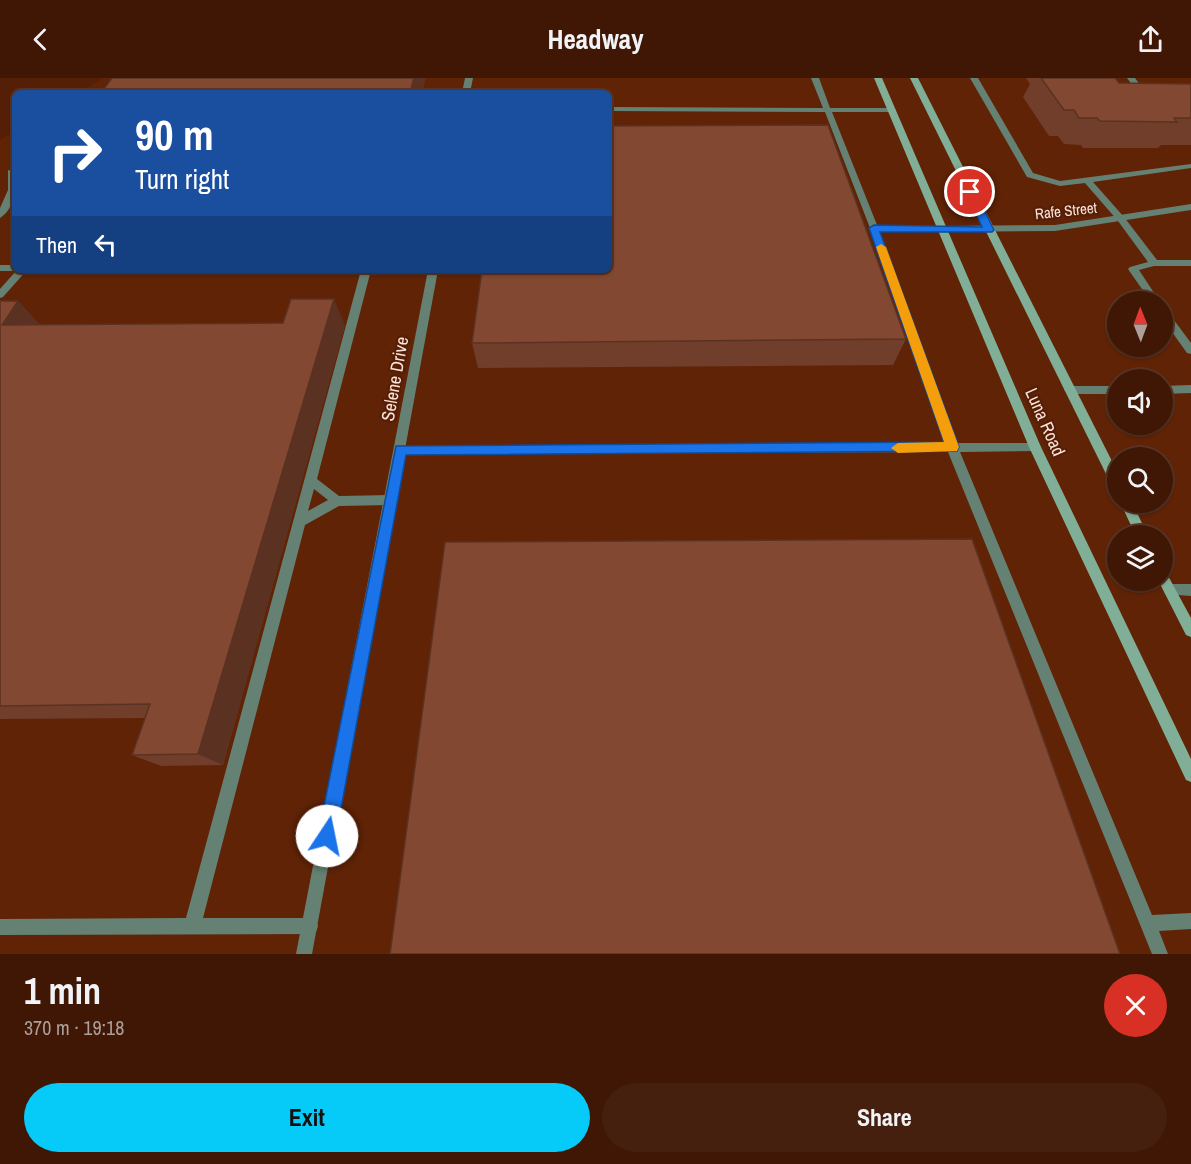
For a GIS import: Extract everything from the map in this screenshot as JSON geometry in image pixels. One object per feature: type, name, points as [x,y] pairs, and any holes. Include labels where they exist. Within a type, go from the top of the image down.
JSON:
[{"type":"main road","name":"Luna Road","points":[[878,78],[1035,447],[1191,775]]},
{"type":"main road","name":"Luna Road","points":[[914,78],[1107,464]]},
{"type":"main road","points":[[1171,591],[1191,631]]},
{"type":"street","points":[[815,78],[874,228],[952,447],[1160,954]]},
{"type":"street","points":[[974,78],[1030,174],[1060,184],[1191,166]]},
{"type":"street","points":[[1131,78],[1142,92],[1152,92]]},
{"type":"street","points":[[612,109],[892,110]]},
{"type":"street","points":[[1088,181],[1121,219],[1154,263]]},
{"type":"street","points":[[0,215],[12,194]]},
{"type":"street","name":"Rafe Street","points":[[874,228],[989,230],[1054,228],[1191,207]]},
{"type":"street","points":[[1148,291],[1133,269],[1154,263],[1191,263]]},
{"type":"street","points":[[0,295],[19,273]]},
{"type":"street","points":[[192,927],[365,273]]},
{"type":"street","name":"Selene Drive","points":[[304,954],[433,273]]},
{"type":"street","points":[[1173,325],[1191,350]]},
{"type":"street","points":[[1173,390],[1191,389]]},
{"type":"street","points":[[1069,390],[1107,390]]},
{"type":"street","points":[[400,450],[1035,447]]},
{"type":"street","points":[[310,480],[337,501]]},
{"type":"street","points":[[299,522],[337,501],[391,500]]},
{"type":"street","points":[[1173,590],[1191,590]]},
{"type":"street","points":[[1147,924],[1191,921]]},
{"type":"street","points":[[0,927],[310,926]]},
{"type":"shaded area","points":[[103,78],[1191,78],[1191,954],[0,954],[0,140],[12,133],[12,273],[612,273],[612,90],[83,90]]},
{"type":"building","points":[[112,78],[414,78],[411,90],[103,90]]},
{"type":"building","points":[[1041,78],[1115,78],[1119,83],[1191,84],[1191,118],[1174,118],[1177,122],[1100,121],[1097,118],[1079,118],[1074,110],[1064,110]]},
{"type":"building","points":[[828,125],[906,339],[472,343],[482,273],[612,273],[612,126]]},
{"type":"building","points":[[291,299],[334,299],[198,754],[132,755],[150,704],[0,706],[0,301],[18,301],[2,325],[283,323]]},
{"type":"building","points":[[972,539],[1120,954],[390,954],[445,542]]},
{"type":"slow traffic","points":[[881,247],[952,447],[898,448]]},
{"type":"route","points":[[327,836],[400,450],[952,447],[874,228],[989,230],[970,192]]}]
